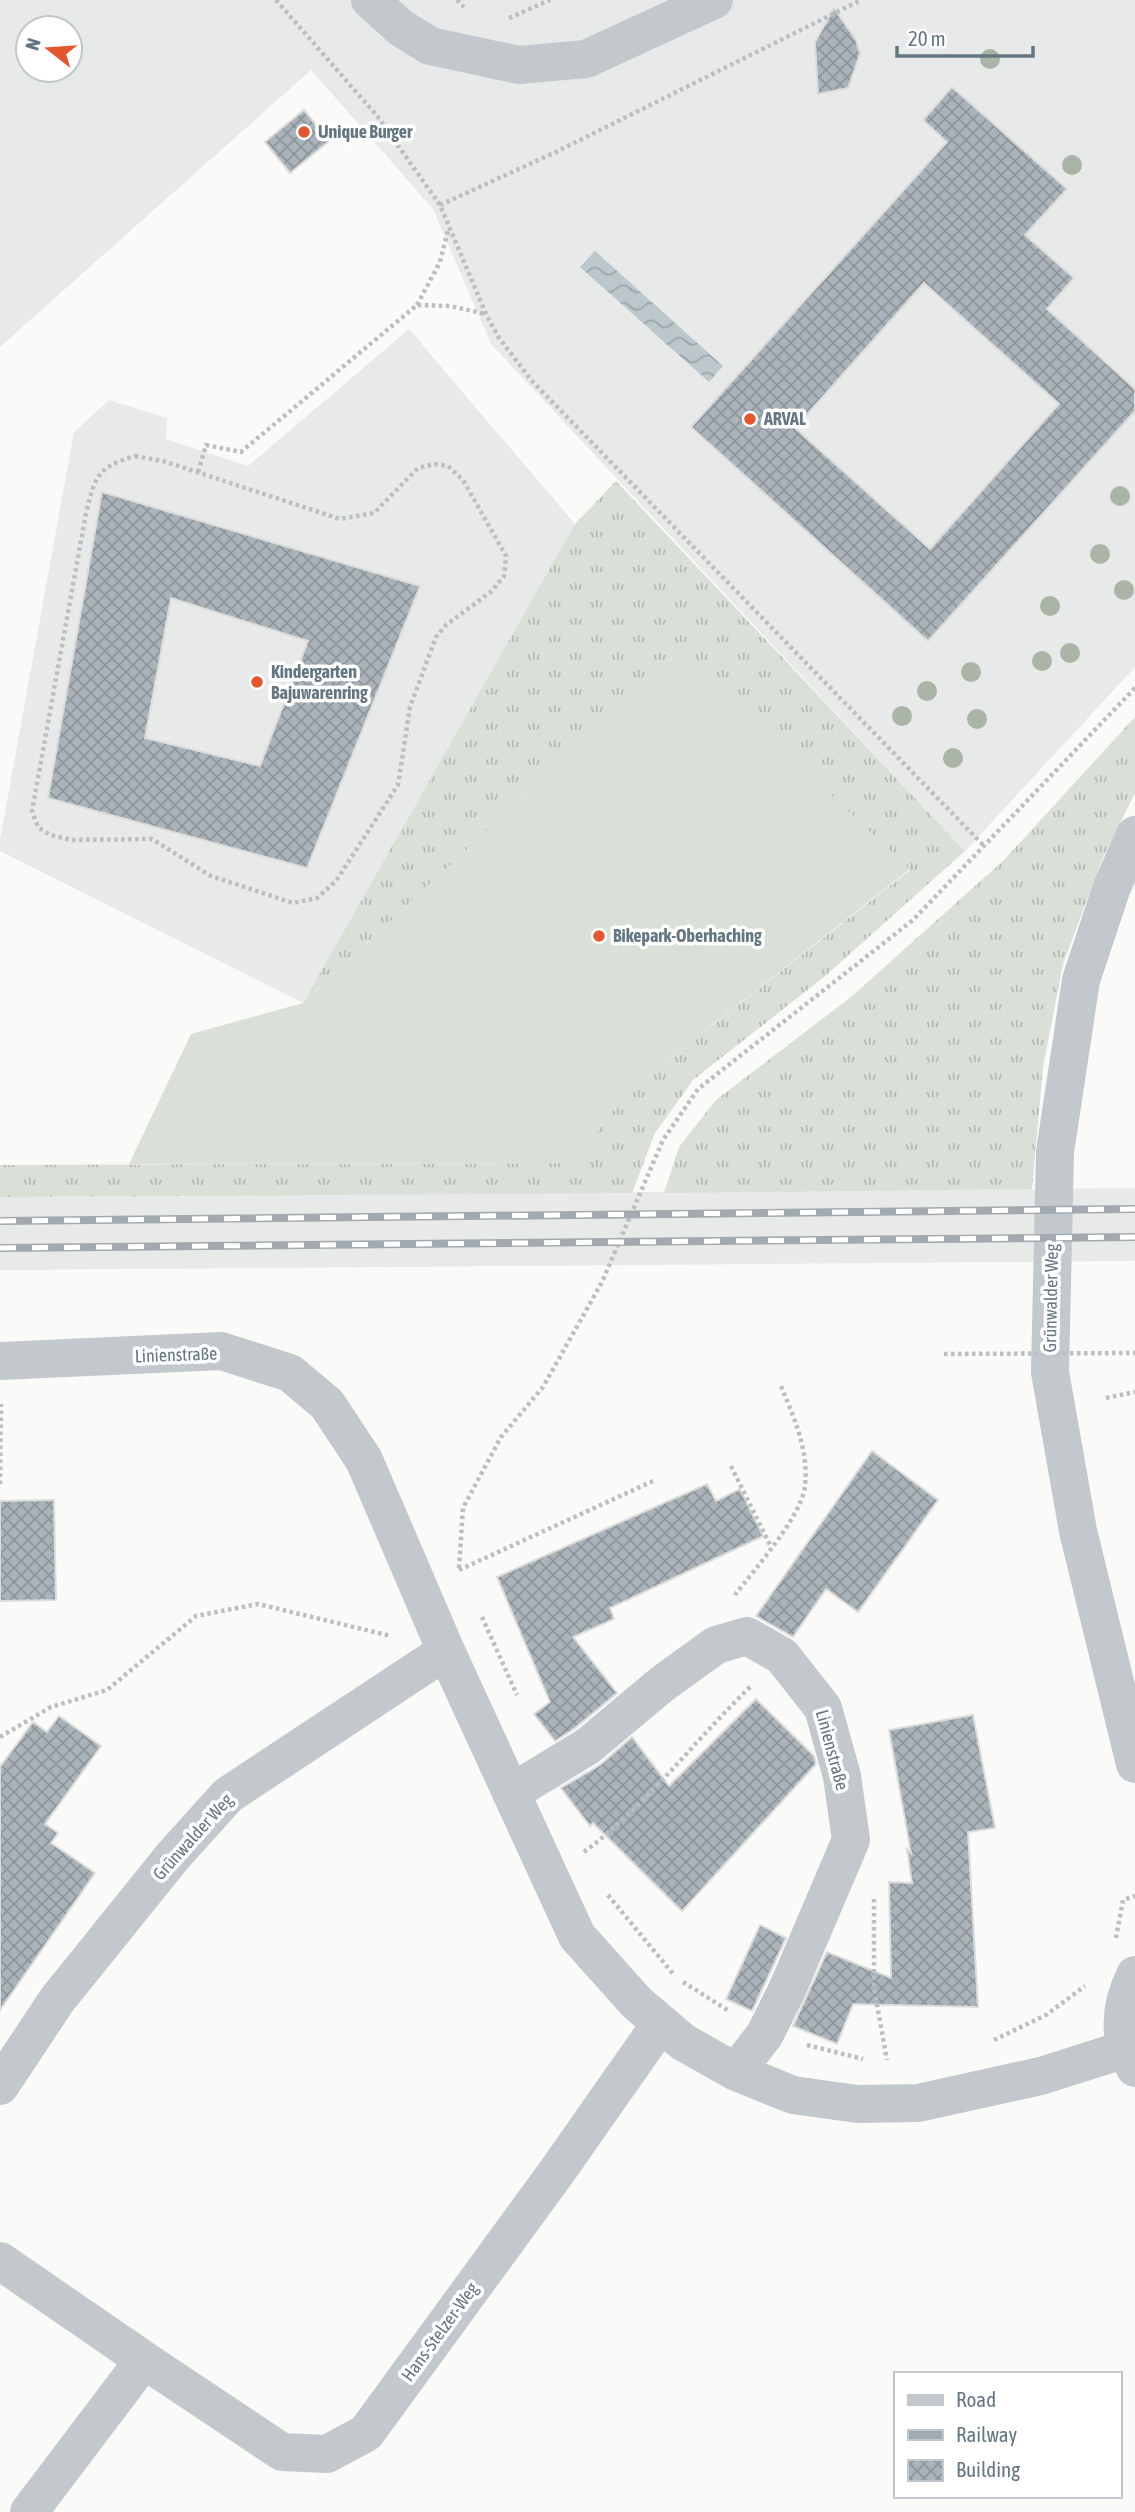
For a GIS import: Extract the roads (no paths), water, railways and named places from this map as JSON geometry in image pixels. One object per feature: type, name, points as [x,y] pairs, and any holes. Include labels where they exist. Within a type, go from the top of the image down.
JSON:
[{"type":"street","points":[[370,0],[401,28],[430,46],[519,65],[586,59],[714,0]]},
{"type":"street","name":"Grünwalder Weg","points":[[1135,835],[1112,887],[1081,979],[1055,1152],[1050,1371],[1078,1531],[1135,1764]]},
{"type":"street","name":"Linienstraße","points":[[1,1361],[220,1351],[290,1373],[327,1404],[364,1460],[446,1651],[577,1936],[606,1970],[683,2042],[736,2072],[793,2095],[857,2104],[918,2104],[1130,2059],[1122,2011],[1135,1975]]},
{"type":"street","name":"Linienstraße","points":[[511,1793],[588,1746],[662,1684],[716,1644],[747,1636],[782,1656],[823,1708],[842,1776],[850,1840],[788,1990],[765,2034],[736,2072]]},
{"type":"street","name":"Grünwalder Weg","points":[[0,2086],[57,2000],[173,1856],[228,1795],[446,1651]]},
{"type":"street","name":"Hans-Stelzer-Weg","points":[[0,2261],[282,2452],[327,2454],[366,2433],[661,2022]]},
{"type":"street","points":[[29,2512],[144,2360]]},
{"type":"water","points":[[595,251],[723,366],[709,382],[580,267]]},
{"type":"railway","points":[[0,1221],[1135,1209]]},
{"type":"railway","points":[[0,1248],[1135,1237]]},
{"type":"place","name":"Unique Burger","points":[[304,132]]},
{"type":"place","name":"ARVAL","points":[[750,419]]},
{"type":"place","name":"Kindergarten Bajuwarenring","points":[[257,682]]},
{"type":"place","name":"Bikepark-Oberhaching","points":[[599,936]]}]
